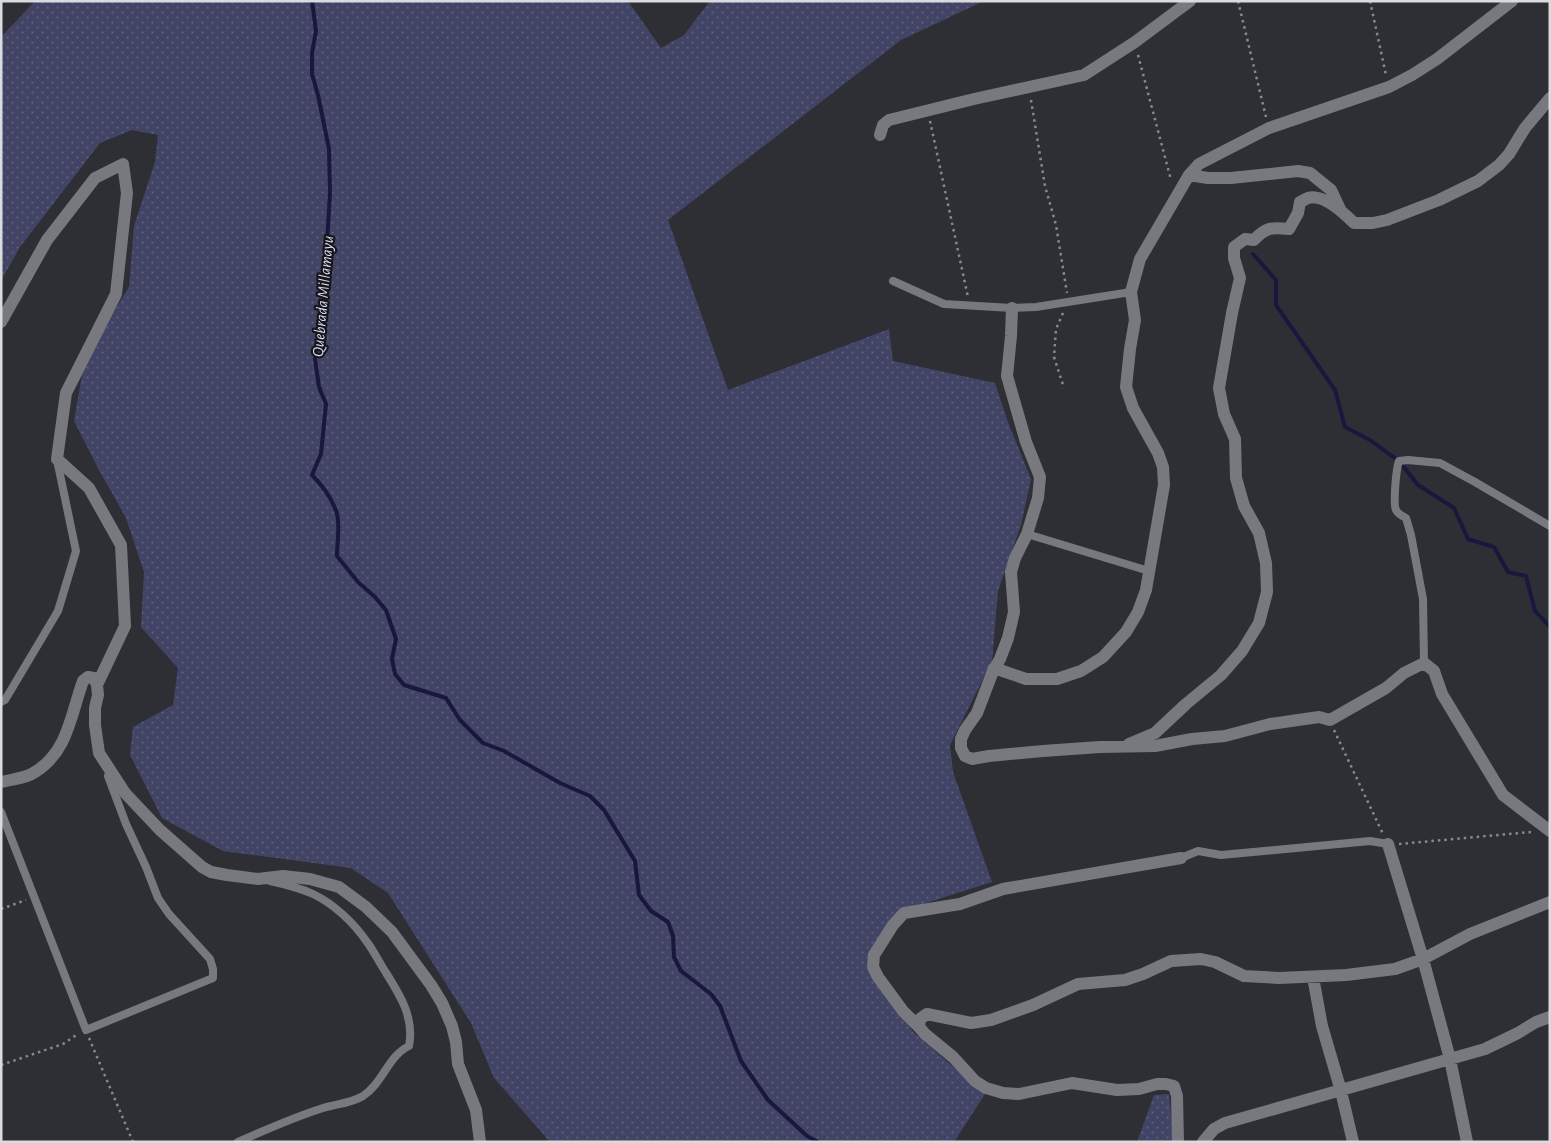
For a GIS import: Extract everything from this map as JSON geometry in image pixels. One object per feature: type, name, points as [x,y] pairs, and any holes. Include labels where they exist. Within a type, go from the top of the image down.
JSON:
[{"type":"street","points":[[880,134],[884,125],[889,120],[1084,75],[1135,42],[1190,1]]},
{"type":"street","points":[[994,668],[1026,679],[1057,679],[1081,671],[1103,657],[1126,632],[1138,612],[1146,590],[1164,485],[1163,467],[1158,453],[1133,408],[1126,387],[1135,320],[1131,292],[1140,259],[1189,175],[1199,164],[1269,128],[1389,87],[1412,75],[1437,59],[1512,1]]},
{"type":"street","points":[[1122,748],[1155,732],[1222,675],[1242,651],[1259,623],[1267,592],[1266,563],[1258,533],[1244,506],[1236,478],[1235,439],[1224,414],[1219,388],[1223,357],[1240,278],[1234,258],[1234,247],[1245,239],[1254,240],[1263,231],[1279,227],[1289,228],[1298,213],[1300,202],[1309,197],[1323,199],[1341,211],[1354,223],[1372,223],[1387,220],[1439,200],[1478,181],[1499,165],[1525,128],[1550,98]]},
{"type":"street","points":[[1,322],[47,240],[95,178],[123,164],[127,193],[116,294],[66,393],[57,459],[89,488],[121,545],[125,626],[97,685]]},
{"type":"street","points":[[1189,175],[1208,178],[1231,178],[1298,171],[1310,173],[1331,190],[1341,211]]},
{"type":"street","points":[[1012,308],[1007,376],[1026,442],[1040,478],[1038,498],[1028,534],[1015,558],[1011,572],[1014,612],[1008,638],[1000,659],[994,668],[977,714],[961,739],[961,748],[965,756],[972,760],[989,756],[1043,751],[1155,746],[1192,739],[1225,736],[1270,724],[1319,717],[1330,720],[1386,688],[1404,673],[1424,663],[1434,671],[1442,694],[1503,795],[1550,831]]},
{"type":"street","points":[[1,782],[22,778],[35,772],[50,760],[69,729],[83,681],[88,677],[94,678],[98,694],[95,708],[95,725],[99,753],[137,806],[160,830],[202,867],[211,872],[258,879],[282,876],[310,879],[339,887],[366,907],[392,932],[431,985],[442,1003],[452,1026],[458,1064],[476,1110],[480,1142]]},
{"type":"street","points":[[1388,844],[1423,959],[1450,1059],[1467,1142]]},
{"type":"street","points":[[1178,1142],[1177,1096],[1174,1086],[1157,1084],[1139,1089],[1117,1090],[1072,1083],[1019,1094],[1003,1093],[986,1088],[975,1081],[954,1058],[925,1034],[903,1011],[878,977],[873,967],[874,955],[893,925],[904,913],[960,904],[1003,889],[1181,858]]},
{"type":"street","points":[[919,1027],[920,1019],[927,1014],[971,1023],[990,1020],[1033,1005],[1078,984],[1125,980],[1171,961],[1201,959],[1215,962],[1244,976],[1279,978],[1395,970],[1423,959],[1470,934],[1550,902]]},
{"type":"street","points":[[1313,977],[1322,1026],[1341,1091],[1353,1142]]},
{"type":"street","points":[[1203,1142],[1214,1128],[1225,1123],[1486,1049],[1536,1022],[1550,1017]]},
{"type":"lane","points":[[893,281],[944,304],[1012,308],[1036,307],[1131,292]]},
{"type":"lane","points":[[1,702],[5,700],[58,611],[76,551],[57,459]]},
{"type":"lane","points":[[1424,663],[1423,599],[1418,571],[1406,518],[1397,512],[1394,504],[1396,469],[1399,461],[1440,463],[1550,526]]},
{"type":"lane","points":[[1028,534],[1149,571]]},
{"type":"lane","points":[[1,812],[86,1030],[213,978],[210,959],[168,914],[158,898],[126,824],[99,753]]},
{"type":"lane","points":[[1181,858],[1198,851],[1220,855],[1370,841],[1388,844]]},
{"type":"lane","points":[[238,1142],[321,1108],[345,1103],[364,1096],[373,1087],[396,1055],[409,1046],[411,1036],[408,1014],[402,999],[368,943],[354,926],[314,894],[292,886],[258,879]]},
{"type":"path","points":[[1238,1],[1269,128]]},
{"type":"path","points":[[1370,1],[1389,87]]},
{"type":"path","points":[[1135,42],[1175,198]]},
{"type":"path","points":[[1028,87],[1045,186],[1056,225],[1068,302],[1056,329],[1054,357],[1064,388]]},
{"type":"path","points":[[928,110],[970,306]]},
{"type":"path","points":[[1330,720],[1388,844],[1531,832]]},
{"type":"path","points":[[1,909],[34,897]]},
{"type":"path","points":[[1,1065],[63,1044],[86,1030],[133,1142]]},
{"type":"shaded area","points":[[35,1],[628,1],[661,48],[684,35],[710,1],[984,1],[901,40],[668,220],[728,390],[889,329],[893,361],[995,383],[1009,425],[1031,479],[1021,525],[998,591],[992,661],[950,745],[953,772],[992,882],[904,910],[873,969],[913,1032],[985,1094],[954,1142],[550,1142],[494,1078],[471,1023],[388,893],[351,868],[223,851],[162,818],[130,755],[133,727],[173,705],[178,668],[141,627],[144,572],[126,518],[74,421],[85,358],[129,287],[134,226],[155,162],[158,135],[132,130],[100,143],[20,247],[1,281],[1,37]]},
{"type":"shaded area","points":[[1169,1094],[1174,1142],[1137,1142],[1154,1095]]},
{"type":"waterway","name":"Quebrada Millamayu","points":[[312,1],[316,31],[312,53],[312,74],[329,149],[330,193],[323,309],[315,359],[319,387],[326,404],[321,454],[312,475],[328,495],[337,513],[337,556],[358,582],[386,610],[396,639],[392,659],[395,674],[404,685],[446,698],[460,720],[483,743],[504,751],[560,783],[590,796],[604,810],[635,861],[639,895],[651,911],[668,922],[673,936],[674,957],[681,971],[711,994],[720,1006],[741,1061],[768,1100],[807,1136],[818,1142]]},
{"type":"waterway","points":[[1253,254],[1276,280],[1276,305],[1335,390],[1345,427],[1370,440],[1399,461],[1418,485],[1454,508],[1468,539],[1494,547],[1508,572],[1526,576],[1535,611],[1550,627]]}]
